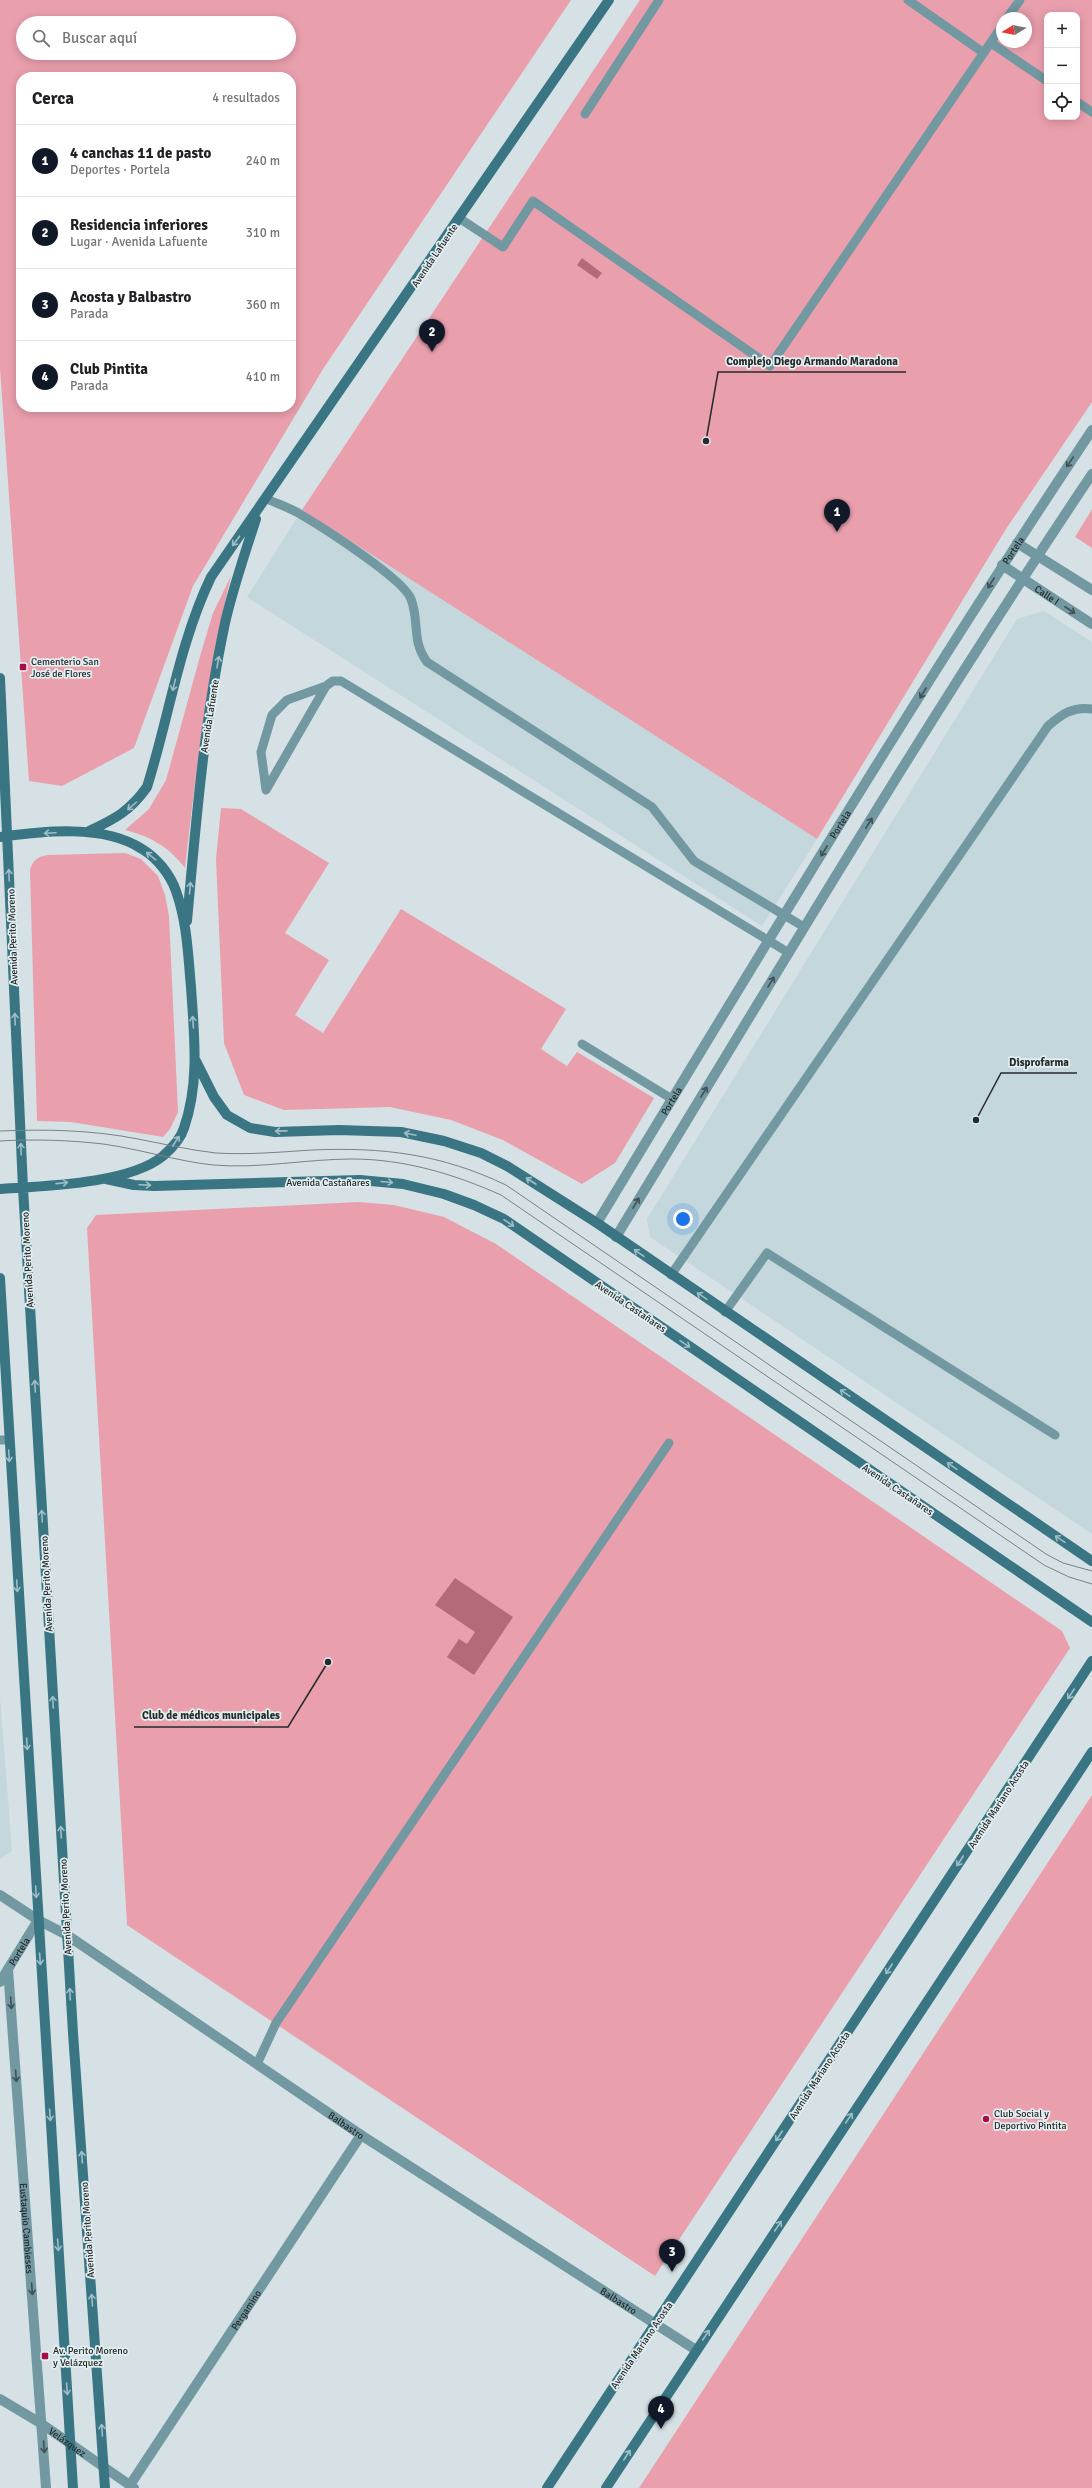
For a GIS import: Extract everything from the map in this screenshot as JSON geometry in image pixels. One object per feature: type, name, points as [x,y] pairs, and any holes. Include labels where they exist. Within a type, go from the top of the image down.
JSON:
[{"type":"main road","name":"Avenida Lafuente","points":[[89,831],[118,817],[135,803],[147,787],[186,640],[197,607],[211,578],[267,500],[609,0]]},
{"type":"main road","name":"Avenida Lafuente","points":[[186,927],[196,806],[216,668],[236,578],[259,510]]},
{"type":"main road","name":"Avenida Perito Moreno","points":[[0,678],[4,836],[23,1188],[67,1935],[105,2488]]},
{"type":"main road","points":[[0,1189],[106,1179],[149,1165],[172,1147],[184,1130],[190,1107],[196,1060],[186,927],[176,890],[168,874],[156,860],[142,848],[89,831],[4,836]]},
{"type":"main road","points":[[196,1060],[214,1097],[227,1115],[250,1128],[275,1132],[339,1130],[400,1132],[444,1141],[480,1153],[507,1166],[597,1224],[1092,1561]]},
{"type":"main road","name":"Avenida Castañares","points":[[106,1179],[134,1185],[154,1186],[360,1180],[403,1184],[444,1194],[474,1205],[511,1224],[1092,1622]]},
{"type":"main road","points":[[0,1278],[4,1440],[38,1920],[73,2488]]},
{"type":"main road","name":"Avenida Mariano Acosta","points":[[547,2488],[1092,1661]]},
{"type":"main road","points":[[606,2488],[1092,1752]]},
{"type":"street","name":"Portela","points":[[597,1224],[769,940],[1002,565],[1092,430]]},
{"type":"street","points":[[616,1237],[804,927],[1022,578],[1092,474]]},
{"type":"street","points":[[1017,543],[1092,590]]},
{"type":"street","name":"Calle I","points":[[1002,565],[1092,624]]},
{"type":"street","name":"Balbastro","points":[[0,1895],[38,1920],[67,1935],[361,2135],[696,2350]]},
{"type":"street","name":"Portela","points":[[0,1982],[38,1920]]},
{"type":"street","name":"Eustaquio Cambieses","points":[[8,1969],[46,2488]]},
{"type":"street","name":"Pergamino","points":[[132,2486],[361,2135]]},
{"type":"street","name":"Velázquez","points":[[0,2399],[42,2424],[104,2469],[132,2486]]},
{"type":"lane","points":[[585,114],[659,0]]},
{"type":"lane","points":[[908,0],[984,52]]},
{"type":"lane","points":[[1012,12],[1020,0]]},
{"type":"lane","points":[[459,218],[502,247],[534,201],[770,366],[996,35]]},
{"type":"lane","points":[[991,43],[1044,79]]},
{"type":"lane","points":[[1080,104],[1092,112]]},
{"type":"lane","points":[[267,500],[300,514],[394,577],[411,597],[417,621],[416,637],[419,650],[428,662],[652,807],[694,861],[804,927]]},
{"type":"lane","points":[[326,686],[266,790],[260,752],[272,715],[287,700],[326,686],[333,681],[341,681],[789,953]]},
{"type":"lane","points":[[671,1275],[1048,726],[1062,714],[1074,708],[1092,709]]},
{"type":"lane","points":[[582,1044],[672,1100]]},
{"type":"lane","points":[[725,1312],[767,1253],[1055,1435]]},
{"type":"lane","points":[[257,2064],[276,2023],[669,1443]]},
{"type":"shaded area","points":[[0,0],[571,0],[323,369],[193,586],[134,748],[62,786],[29,781],[0,368]]},
{"type":"shaded area","points":[[640,0],[1092,0],[1092,402],[1006,529],[817,839],[302,510]]},
{"type":"shaded area","points":[[582,258],[602,273],[597,279],[577,265]]},
{"type":"shaded area","points":[[1092,509],[1092,548],[1075,537]]},
{"type":"shaded area","points":[[302,510],[817,839],[762,926],[247,597]]},
{"type":"shaded area","points":[[231,576],[209,685],[198,758],[185,868],[166,848],[151,839],[125,830],[149,809],[166,780],[213,613]]},
{"type":"shaded area","points":[[1044,611],[1092,642],[1092,1534],[650,1237],[647,1219],[1017,619]]},
{"type":"shaded area","points":[[221,808],[241,809],[329,863],[285,933],[329,960],[295,1015],[323,1033],[401,909],[566,1009],[541,1049],[567,1066],[577,1052],[654,1098],[615,1163],[582,1184],[503,1140],[451,1120],[390,1107],[284,1110],[244,1095],[224,1043],[216,859]]},
{"type":"shaded area","points":[[125,853],[141,859],[158,876],[165,895],[169,916],[178,1112],[170,1129],[163,1137],[71,1122],[37,1121],[30,870],[36,860],[48,855]]},
{"type":"shaded area","points":[[358,1202],[394,1205],[444,1217],[496,1244],[1062,1631],[1070,1648],[655,2276],[127,1925],[87,1228],[96,1215]]},
{"type":"shaded area","points":[[455,1578],[513,1617],[474,1675],[447,1657],[459,1639],[467,1644],[475,1632],[435,1605]]},
{"type":"shaded area","points":[[0,1697],[12,1851],[0,1859]]},
{"type":"shaded area","name":"Club Social y Deportivo Pintita","points":[[1092,1795],[1092,2488],[639,2488]]},
{"type":"tram line","points":[[0,1131],[52,1130],[87,1132],[121,1136],[186,1149],[228,1154],[338,1149],[387,1152],[435,1160],[482,1174],[506,1185],[1046,1554],[1063,1563],[1092,1571]]},
{"type":"tram line","points":[[0,1141],[52,1140],[103,1144],[199,1163],[230,1166],[265,1165],[335,1159],[371,1160],[428,1169],[483,1187],[501,1195],[1044,1565],[1069,1577],[1092,1584]]},
{"type":"place","name":"Residencia inferiores","points":[[432,352]]},
{"type":"place","name":"Complejo Diego Armando Maradona","points":[[706,441]]},
{"type":"place","name":"4 canchas 11 de pasto","points":[[837,532]]},
{"type":"place","name":"Cementerio San José de Flores","points":[[23,667]]},
{"type":"place","name":"Disprofarma","points":[[976,1120]]},
{"type":"place","name":"Club de médicos municipales","points":[[328,1662]]},
{"type":"place","name":"Club Social y Deportivo Pintita","points":[[986,2119]]},
{"type":"place","name":"Acosta y Balbastro","points":[[672,2272]]},
{"type":"place","name":"Av. Perito Moreno y Velázquez","points":[[45,2356]]},
{"type":"place","name":"Club Pintita","points":[[661,2429]]}]
